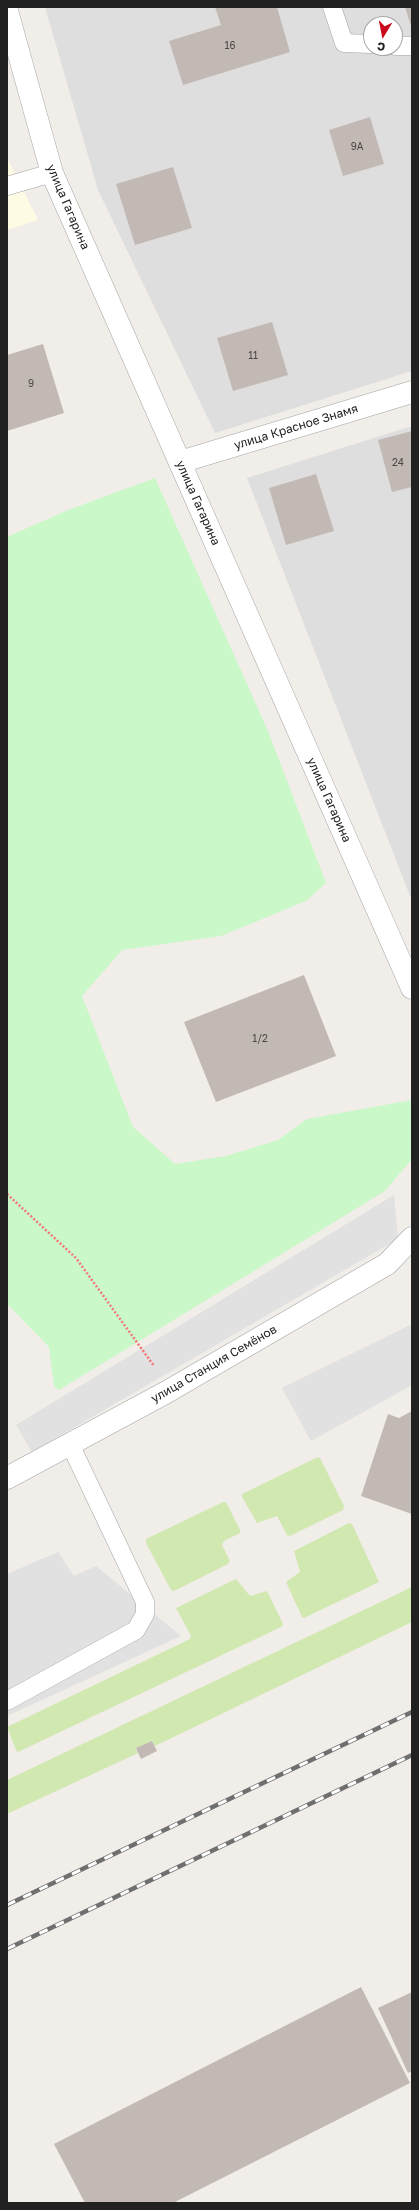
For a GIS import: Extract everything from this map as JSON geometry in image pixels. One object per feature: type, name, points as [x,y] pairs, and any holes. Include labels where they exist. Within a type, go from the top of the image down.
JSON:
[{"type":"street","name":"улица Гагарина","points":[[7,11],[52,173],[412,988]]},
{"type":"street","name":"улица Красное Знамя","points":[[180,462],[412,392]]},
{"type":"street","name":"улица Станция Семёнов","points":[[7,1478],[171,1389],[387,1264],[412,1238]]},
{"type":"lane","points":[[332,7],[344,43],[363,44]]},
{"type":"lane","points":[[7,186],[52,173]]},
{"type":"lane","points":[[7,1701],[132,1632],[140,1625],[145,1614],[145,1602],[70,1444]]},
{"type":"path","points":[[7,1194],[76,1258],[171,1389]]},
{"type":"shaded area","points":[[45,7],[412,7],[412,371],[215,433],[98,190]]},
{"type":"shaded area","points":[[7,158],[38,220],[7,230]]},
{"type":"shaded area","points":[[412,426],[412,901],[247,478]]},
{"type":"shaded area","points":[[394,1195],[398,1239],[32,1452],[16,1425]]},
{"type":"shaded area","points":[[412,1324],[412,1385],[311,1441],[282,1388]]},
{"type":"shaded area","points":[[58,1552],[74,1576],[96,1566],[181,1636],[7,1716],[7,1574]]},
{"type":"green space","points":[[155,478],[268,731],[326,883],[306,901],[221,936],[122,950],[82,996],[133,1127],[175,1164],[226,1156],[278,1140],[307,1119],[412,1100],[412,1159],[385,1191],[59,1390],[54,1386],[49,1347],[7,1304],[7,537],[68,510]]},
{"type":"green space","points":[[318,1457],[320,1458],[344,1506],[343,1510],[290,1536],[287,1535],[277,1516],[257,1523],[242,1497],[242,1494]]},
{"type":"green space","points":[[223,1502],[226,1502],[240,1530],[240,1533],[224,1541],[222,1545],[230,1561],[228,1564],[174,1591],[171,1590],[146,1543],[146,1539]]},
{"type":"green space","points":[[349,1523],[352,1524],[379,1582],[304,1618],[302,1617],[286,1582],[300,1572],[294,1551]]},
{"type":"green space","points":[[236,1579],[250,1596],[267,1591],[283,1624],[281,1627],[18,1752],[16,1750],[7,1727],[190,1639],[191,1636],[176,1608]]},
{"type":"green space","points":[[412,1587],[412,1622],[155,1746],[152,1741],[136,1749],[138,1753],[7,1814],[7,1780]]},
{"type":"building","points":[[215,7],[277,7],[290,52],[183,85],[169,41],[221,25]]},
{"type":"building","points":[[405,7],[412,7],[411,26]]},
{"type":"building","points":[[370,117],[384,164],[343,176],[329,130]]},
{"type":"building","points":[[173,167],[192,228],[135,245],[116,184]]},
{"type":"building","points":[[272,322],[288,375],[233,391],[217,338]]},
{"type":"building","points":[[43,344],[64,413],[7,431],[7,355]]},
{"type":"building","points":[[412,431],[412,487],[392,492],[378,440]]},
{"type":"building","points":[[316,474],[334,531],[286,545],[269,488]]},
{"type":"building","points":[[304,975],[336,1056],[216,1102],[184,1022]]},
{"type":"building","points":[[412,1411],[412,1514],[361,1496],[388,1414],[399,1418]]},
{"type":"building","points":[[152,1741],[157,1751],[141,1759],[136,1748]]},
{"type":"building","points":[[361,1987],[410,2083],[173,2203],[85,2203],[54,2144]]},
{"type":"building","points":[[412,1992],[412,2071],[408,2073],[378,2008]]},
{"type":"railway","points":[[7,1905],[412,1712]]},
{"type":"railway","points":[[7,1949],[412,1755]]}]
